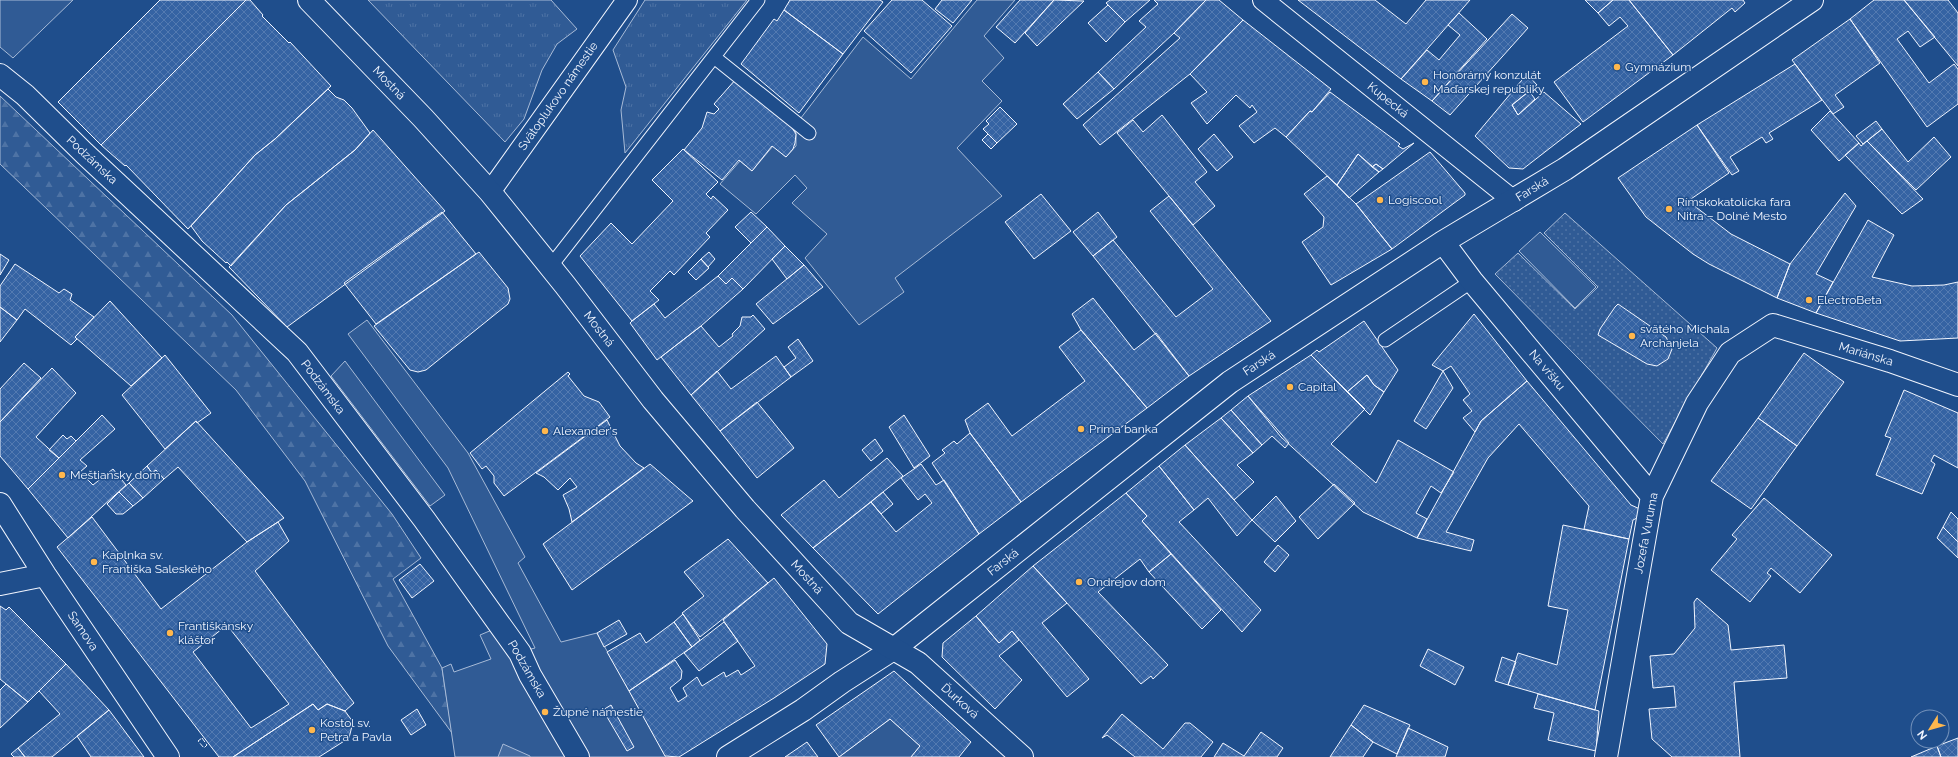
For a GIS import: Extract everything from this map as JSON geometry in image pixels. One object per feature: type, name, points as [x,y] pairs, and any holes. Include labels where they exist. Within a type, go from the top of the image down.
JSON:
[{"type":"street","name":"Mostná","points":[[309,0],[423,118],[490,192],[653,400],[745,509],[851,626],[895,648]]},
{"type":"street","name":"Svätoplukovo námestie","points":[[490,192],[627,0]]},
{"type":"street","name":"Kupecká","points":[[1263,0],[1514,201]]},
{"type":"street","name":"Farská","points":[[728,757],[803,710],[842,682],[895,648],[1230,382],[1443,242],[1514,201],[1565,169],[1812,0]]},
{"type":"street","name":"Podzámska","points":[[0,75],[25,95],[84,153],[297,352],[424,519],[520,653],[530,675],[578,757]]},
{"type":"street","name":"Na vŕšku","points":[[1443,242],[1472,281],[1652,496]]},
{"type":"street","name":"Jozefa Vuruma","points":[[1606,757],[1652,496],[1697,403],[1730,353],[1773,325]]},
{"type":"street","name":"Mariánska","points":[[1773,325],[1884,359],[1958,385]]},
{"type":"street","name":"Samova","points":[[0,504],[45,575],[168,757]]},
{"type":"street","points":[[0,584],[45,575]]},
{"type":"street","name":"Ďurková","points":[[895,648],[918,663],[1022,757]]},
{"type":"lane","points":[[550,267],[758,0]]},
{"type":"lane","points":[[714,57],[809,133]]},
{"type":"lane","points":[[1385,340],[1472,281]]},
{"type":"green space","points":[[368,0],[551,0],[577,29],[557,44],[542,70],[524,119],[505,142]]},
{"type":"green space","points":[[645,0],[747,0],[625,153],[621,110],[626,87],[613,50]]},
{"type":"green space","points":[[0,96],[232,315],[392,514],[421,558],[393,579],[442,668],[452,733],[388,646],[305,481],[236,390],[0,164]]},
{"type":"green space","points":[[1565,213],[1717,348],[1663,444],[1495,274],[1518,253],[1575,309],[1598,287],[1544,233]]},
{"type":"shaded area","points":[[0,0],[73,0],[13,58],[0,47]]},
{"type":"shaded area","points":[[977,0],[1015,0],[984,36],[1004,58],[982,81],[1002,101],[957,148],[1002,196],[895,278],[904,292],[859,325],[805,258],[827,234],[792,203],[807,188],[795,175],[756,214],[720,184],[740,161],[752,171],[773,146],[786,157],[796,146],[796,134],[794,127],[863,37],[911,79]]},
{"type":"shaded area","points":[[1540,232],[1596,287],[1575,308],[1519,251]]},
{"type":"shaded area","name":"Župné námestie","points":[[367,320],[468,453],[525,557],[518,563],[561,642],[597,633],[666,757],[455,757],[442,668],[451,664],[454,672],[491,659],[480,635],[499,627],[512,654],[535,648],[448,468],[348,334]]},
{"type":"shaded area","points":[[345,361],[445,495],[430,506],[331,376]]},
{"type":"shaded area","points":[[890,719],[920,746],[911,757],[839,757]]},
{"type":"shaded area","points":[[503,744],[530,756],[530,757],[498,757]]},
{"type":"building","points":[[160,0],[246,0],[101,145],[58,102]]},
{"type":"building","points":[[246,0],[250,0],[263,15],[262,16],[289,43],[290,42],[331,86],[275,139],[255,155],[188,229],[126,165],[125,166],[101,145]]},
{"type":"building","points":[[790,0],[880,0],[883,2],[843,54],[784,10]]},
{"type":"building","points":[[892,0],[922,0],[952,26],[911,73],[864,31]]},
{"type":"building","points":[[942,0],[972,0],[953,23],[935,9]]},
{"type":"building","points":[[1020,0],[1054,0],[1015,43],[996,27]]},
{"type":"building","points":[[1054,0],[1084,1],[1037,46],[1025,33]]},
{"type":"building","points":[[1110,0],[1150,0],[1125,22],[1106,3]]},
{"type":"building","points":[[1154,0],[1206,0],[1174,33],[1114,89],[1098,72],[1146,27],[1139,21],[1158,4]]},
{"type":"building","points":[[1206,0],[1219,0],[1243,20],[1190,74],[1100,145],[1083,125],[1180,38],[1174,33]]},
{"type":"building","points":[[1298,0],[1375,0],[1406,24],[1426,0],[1470,0],[1401,79]]},
{"type":"building","points":[[1585,0],[1613,0],[1598,13]]},
{"type":"building","points":[[1613,0],[1629,0],[1673,55],[1583,122],[1554,82],[1628,26],[1620,17],[1609,26],[1598,13]]},
{"type":"building","points":[[1629,0],[1743,0],[1745,3],[1735,12],[1732,8],[1673,55]]},
{"type":"building","points":[[1874,0],[1904,0],[1935,37],[1920,47],[1908,31],[1897,39],[1929,83],[1954,64],[1958,69],[1958,104],[1927,127],[1850,19]]},
{"type":"building","points":[[1904,0],[1948,0],[1958,13],[1958,66]]},
{"type":"building","points":[[1108,5],[1125,22],[1106,42],[1088,23]]},
{"type":"building","points":[[784,10],[843,54],[799,113],[741,64],[774,19],[777,21]]},
{"type":"building","points":[[1459,13],[1487,39],[1432,101],[1401,79],[1427,50],[1439,60],[1460,35],[1448,25]]},
{"type":"building","points":[[1512,14],[1528,28],[1450,115],[1432,101]]},
{"type":"building","points":[[1850,19],[1880,63],[1835,95],[1844,107],[1833,114],[1792,60]]},
{"type":"building","points":[[1243,20],[1331,89],[1312,112],[1310,111],[1286,137],[1275,128],[1254,143],[1239,126],[1257,112],[1252,105],[1250,108],[1236,95],[1207,124],[1191,103],[1207,92],[1190,74]]},
{"type":"building","points":[[1795,64],[1822,100],[1769,133],[1773,139],[1766,143],[1762,137],[1730,157],[1739,171],[1732,175],[1697,125]]},
{"type":"building","points":[[1098,72],[1114,89],[1077,119],[1063,104]]},
{"type":"building","points":[[1527,74],[1537,85],[1512,105],[1518,115],[1544,92],[1581,124],[1523,169],[1509,168],[1475,136]]},
{"type":"building","points":[[736,79],[790,125],[796,134],[795,143],[793,149],[786,157],[772,146],[752,171],[739,160],[722,180],[684,150],[702,128],[707,112],[714,114],[719,109],[714,104]]},
{"type":"building","points":[[328,89],[336,97],[344,100],[352,108],[370,133],[355,150],[286,205],[231,266],[202,241],[191,226],[255,155],[275,139]]},
{"type":"building","points":[[1529,91],[1535,99],[1518,115],[1512,105]]},
{"type":"building","points":[[1330,92],[1400,144],[1398,146],[1403,149],[1414,143],[1383,169],[1376,164],[1372,167],[1358,154],[1337,185],[1286,137]]},
{"type":"building","points":[[1000,107],[1017,124],[997,143],[983,129],[989,124],[986,121]]},
{"type":"building","points":[[1830,111],[1859,143],[1839,161],[1811,130]]},
{"type":"building","points":[[1162,115],[1207,172],[1195,182],[1215,206],[1193,225],[1117,133],[1133,120],[1143,132]]},
{"type":"building","points":[[1876,121],[1882,129],[1863,144],[1856,136]]},
{"type":"building","name":"Rímskokatolícka fara Nitra – Dolné Mesto","points":[[1697,125],[1729,173],[1688,201],[1731,234],[1790,264],[1777,298],[1709,264],[1693,254],[1646,217],[1618,178]]},
{"type":"building","points":[[1882,129],[1908,162],[1934,137],[1951,157],[1916,190],[1867,141]]},
{"type":"building","points":[[373,130],[445,211],[287,327],[229,267],[286,205],[355,150]]},
{"type":"building","points":[[988,134],[997,143],[991,149],[982,140]]},
{"type":"building","points":[[1214,134],[1233,157],[1217,171],[1198,149]]},
{"type":"building","points":[[1867,141],[1923,199],[1902,214],[1845,155],[1859,143],[1861,146]]},
{"type":"building","points":[[683,149],[718,182],[706,194],[711,199],[713,196],[728,210],[706,233],[710,237],[674,275],[670,271],[650,291],[659,300],[632,321],[580,256],[611,223],[632,244],[673,201],[652,180]]},
{"type":"building","points":[[1430,152],[1465,193],[1465,195],[1392,249],[1356,204]]},
{"type":"building","points":[[1358,154],[1379,172],[1349,198],[1337,185]]},
{"type":"building","points":[[1376,164],[1383,169],[1379,172],[1372,167]]},
{"type":"building","points":[[1327,176],[1356,204],[1392,249],[1331,285],[1302,242],[1323,227],[1324,217],[1304,194]]},
{"type":"building","points":[[1845,193],[1856,206],[1816,274],[1833,282],[1816,313],[1777,298],[1790,264]]},
{"type":"building","points":[[1041,194],[1071,231],[1034,259],[1005,222]]},
{"type":"building","points":[[1169,196],[1271,321],[1189,376],[1093,256],[1113,240],[1176,317],[1213,289],[1150,211]]},
{"type":"building","points":[[442,212],[476,254],[376,324],[344,283]]},
{"type":"building","points":[[751,212],[767,227],[751,243],[735,227]]},
{"type":"building","points":[[1098,212],[1117,237],[1093,256],[1073,232]]},
{"type":"building","points":[[1868,220],[1894,235],[1872,277],[1912,286],[1944,285],[1958,282],[1958,338],[1900,341],[1816,313]]},
{"type":"building","points":[[767,227],[785,246],[743,289],[732,278],[726,284],[718,276]]},
{"type":"building","points":[[785,246],[804,265],[787,279],[772,259]]},
{"type":"building","points":[[479,252],[508,288],[510,299],[508,304],[426,370],[418,372],[410,370],[374,326]]},
{"type":"building","points":[[709,252],[715,259],[708,267],[701,259]]},
{"type":"building","points":[[0,254],[9,260],[0,275]]},
{"type":"building","points":[[701,259],[709,268],[696,280],[688,272]]},
{"type":"building","points":[[15,264],[59,293],[64,289],[72,294],[70,300],[94,317],[75,337],[77,339],[71,345],[25,309],[17,320],[0,307],[0,286]]},
{"type":"building","points":[[804,265],[823,287],[773,324],[756,304]]},
{"type":"building","points":[[718,276],[726,284],[732,278],[743,289],[701,326],[657,360],[630,323],[654,304],[665,318]]},
{"type":"building","points":[[1093,298],[1134,350],[1156,333],[1189,376],[1147,408],[1081,330],[1072,314]]},
{"type":"building","points":[[110,301],[162,358],[131,386],[75,337]]},
{"type":"building","name":"svätého Michala Archanjela","points":[[1618,304],[1666,337],[1672,349],[1668,359],[1657,366],[1647,364],[1598,335],[1600,329]]},
{"type":"building","points":[[0,307],[17,320],[0,342]]},
{"type":"building","points":[[1474,314],[1527,381],[1481,421],[1475,432],[1463,418],[1472,411],[1463,400],[1470,394],[1451,366],[1443,371],[1432,365]]},
{"type":"building","points":[[753,315],[765,329],[691,395],[661,357],[701,326],[719,347],[733,336],[732,334],[740,326],[742,317],[751,317]]},
{"type":"building","points":[[1364,321],[1398,370],[1384,392],[1374,385],[1367,375],[1347,392],[1311,355],[1317,350],[1319,352]]},
{"type":"building","points":[[1081,330],[1147,408],[1021,502],[970,433],[965,420],[988,403],[1012,436],[1085,381],[1059,347]]},
{"type":"building","points":[[798,339],[813,361],[791,377],[784,367],[796,358],[788,347]]},
{"type":"building","points":[[1804,353],[1844,382],[1797,446],[1758,418]]},
{"type":"building","points":[[165,355],[211,413],[197,423],[196,421],[165,449],[122,395]]},
{"type":"building","points":[[1311,355],[1365,409],[1331,444],[1376,483],[1398,440],[1454,472],[1441,493],[1431,486],[1416,513],[1427,519],[1417,538],[1363,512],[1281,437],[1248,396]]},
{"type":"building","points":[[776,356],[791,377],[720,431],[691,395],[717,371],[731,389]]},
{"type":"building","points":[[24,363],[41,378],[0,422],[0,389]]},
{"type":"building","points":[[52,368],[76,393],[36,437],[59,458],[28,489],[0,456],[0,422]]},
{"type":"building","points":[[1443,371],[1453,388],[1426,429],[1414,421]]},
{"type":"building","points":[[568,372],[570,374],[568,376],[584,396],[599,402],[610,417],[504,496],[494,483],[494,476],[486,466],[482,469],[470,453]]},
{"type":"building","points":[[1367,375],[1374,385],[1384,392],[1370,415],[1347,392]]},
{"type":"building","points":[[1527,381],[1631,505],[1640,509],[1639,517],[1633,520],[1629,539],[1584,529],[1589,506],[1519,424],[1488,458],[1446,532],[1474,540],[1471,551],[1417,538],[1481,421]]},
{"type":"building","points":[[1904,390],[1958,413],[1958,468],[1934,455],[1931,461],[1935,464],[1922,494],[1876,475],[1891,438],[1885,436]]},
{"type":"building","points":[[1248,396],[1289,443],[1285,448],[1272,436],[1262,445],[1231,410]]},
{"type":"building","points":[[757,402],[794,448],[757,478],[720,431]]},
{"type":"building","points":[[1231,410],[1262,445],[1253,453],[1221,418]]},
{"type":"building","name":"Meštiansky dom","points":[[102,415],[115,429],[80,460],[87,466],[80,472],[93,485],[113,469],[126,485],[68,538],[28,489]]},
{"type":"building","points":[[904,415],[930,456],[914,468],[889,427]]},
{"type":"building","points":[[1221,418],[1253,453],[1237,465],[1254,482],[1234,500],[1185,445]]},
{"type":"building","points":[[1758,418],[1797,446],[1751,509],[1711,481]]},
{"type":"building","points":[[607,420],[620,446],[636,463],[644,468],[572,522],[569,509],[563,495],[577,487],[570,478],[558,490],[544,477],[536,473]]},
{"type":"building","points":[[196,421],[284,518],[247,542],[178,467],[164,479],[156,470],[152,473],[147,466]]},
{"type":"building","points":[[970,433],[1021,502],[979,534],[932,463],[945,453],[942,450],[954,441],[957,444]]},
{"type":"building","points":[[63,435],[67,439],[71,436],[76,441],[59,458],[49,450]]},
{"type":"building","points":[[875,439],[883,451],[871,461],[862,450]]},
{"type":"building","points":[[1185,445],[1252,520],[1237,536],[1208,498],[1194,510],[1159,466]]},
{"type":"building","points":[[887,458],[903,476],[813,548],[781,515],[824,480],[839,498]]},
{"type":"building","points":[[650,464],[693,501],[572,590],[543,544]]},
{"type":"building","points":[[921,464],[936,485],[944,480],[979,534],[878,614],[813,548],[871,502],[896,532],[932,503],[925,494],[918,500],[901,478]]},
{"type":"building","points":[[147,466],[152,473],[156,470],[164,479],[143,498],[129,483]]},
{"type":"building","points":[[1159,466],[1194,510],[1179,522],[1261,610],[1242,632],[1142,521],[1147,516],[1126,493]]},
{"type":"building","points":[[129,483],[143,498],[133,506],[119,492]]},
{"type":"building","points":[[1334,484],[1355,503],[1318,539],[1299,517]]},
{"type":"building","points":[[119,492],[133,506],[123,514],[116,514],[107,504]]},
{"type":"building","points":[[883,492],[893,504],[881,514],[871,502]]},
{"type":"building","name":"Ondrejov dom","points":[[1126,493],[1147,516],[1142,521],[1171,554],[1149,572],[1140,559],[1098,592],[1168,665],[1153,679],[1151,676],[1141,684],[1033,566]]},
{"type":"building","points":[[1276,496],[1296,521],[1275,542],[1252,520]]},
{"type":"building","points":[[1764,498],[1832,555],[1800,593],[1771,568],[1767,573],[1771,576],[1750,602],[1711,570],[1737,539],[1732,535]]},
{"type":"building","points":[[1951,512],[1958,519],[1958,542],[1943,527]]},
{"type":"building","name":"Františkánsky kláštor","points":[[92,517],[161,609],[247,542],[278,522],[289,541],[255,571],[354,703],[345,711],[327,704],[318,710],[313,704],[233,757],[219,757],[57,547]],"holes":[[[227,625],[289,704],[251,728],[193,652]]]},
{"type":"building","points":[[1563,525],[1629,539],[1595,710],[1508,685],[1518,653],[1557,665],[1568,610],[1548,606]]},
{"type":"building","points":[[1943,527],[1958,542],[1958,558],[1937,538]]},
{"type":"building","points":[[728,539],[768,583],[700,637],[682,613],[704,596],[684,572]]},
{"type":"building","points":[[1278,545],[1289,555],[1275,572],[1264,562]]},
{"type":"building","points":[[1171,554],[1221,610],[1202,629],[1149,572]]},
{"type":"building","points":[[420,564],[434,581],[412,598],[399,580]]},
{"type":"building","points":[[1033,566],[1067,603],[1042,623],[1089,679],[1067,697],[1012,631],[999,643],[976,616]]},
{"type":"building","points":[[774,578],[827,644],[825,664],[774,698],[679,757],[665,756],[629,691],[675,660],[682,671],[681,679],[670,688],[678,702],[687,696],[683,688],[697,677],[702,686],[724,672],[726,677],[738,670],[741,675],[755,666],[723,620]]},
{"type":"building","points":[[1697,598],[1728,625],[1731,650],[1784,645],[1787,678],[1734,682],[1740,757],[1672,757],[1652,739],[1649,709],[1676,707],[1674,686],[1653,688],[1650,656],[1674,654],[1695,628],[1694,602]]},
{"type":"building","points":[[0,606],[6,610],[9,607],[66,664],[28,702],[0,679]]},
{"type":"building","points":[[683,614],[700,640],[692,647],[674,622]]},
{"type":"building","points":[[976,616],[999,643],[1012,631],[1019,640],[999,656],[1022,680],[995,709],[942,657],[943,643]]},
{"type":"building","points":[[619,620],[627,634],[604,647],[597,633]]},
{"type":"building","points":[[674,622],[692,647],[629,691],[607,652],[640,633],[646,643]]},
{"type":"building","points":[[724,622],[738,641],[699,671],[684,653]]},
{"type":"building","points":[[1428,649],[1464,667],[1455,685],[1420,666]]},
{"type":"building","points":[[1502,657],[1516,662],[1508,685],[1495,681]]},
{"type":"building","points":[[66,664],[109,710],[52,757],[25,757],[18,748],[60,714],[39,691]]},
{"type":"building","points":[[894,671],[971,742],[959,757],[911,757],[920,746],[890,719],[839,757],[816,725]]},
{"type":"building","points":[[6,684],[28,702],[0,728],[0,690]]},
{"type":"building","points":[[1538,694],[1599,711],[1596,751],[1548,740],[1554,713],[1534,708]]},
{"type":"building","name":"Kostol sv. Petra a Pavla","points":[[313,704],[318,710],[327,704],[345,711],[353,722],[349,738],[319,757],[233,757]]},
{"type":"building","points":[[611,705],[634,747],[627,751],[603,710]]},
{"type":"building","points":[[1364,705],[1410,725],[1397,754],[1373,742],[1351,725]]},
{"type":"building","points":[[417,709],[426,725],[411,735],[401,720]]},
{"type":"building","points":[[109,710],[144,757],[91,757],[77,736]]},
{"type":"building","points":[[1122,714],[1163,749],[1185,723],[1190,723],[1213,742],[1201,757],[1135,757],[1107,735],[1102,738]]},
{"type":"building","points":[[1351,725],[1373,742],[1363,757],[1330,757]]},
{"type":"building","points":[[1408,728],[1448,747],[1445,757],[1396,757]]},
{"type":"building","points":[[1261,732],[1283,748],[1277,757],[1214,757],[1223,743],[1244,756]]},
{"type":"building","points":[[1958,738],[1958,757],[1941,757],[1938,749],[1950,749],[1950,741]]},
{"type":"building","points":[[807,742],[818,757],[785,757]]},
{"type":"building","points":[[18,748],[25,757],[14,757],[11,754]]},
{"type":"building","points":[[1930,749],[1938,749],[1941,757],[1911,757]]},
{"type":"fence","points":[[202,738],[207,745],[204,748],[198,741],[202,738]]},
{"type":"place","name":"Gymnázium","points":[[1617,67]]},
{"type":"place","name":"Honorárny konzulát Maďarskej republiky","points":[[1425,82]]},
{"type":"place","name":"Logiscool","points":[[1380,200]]},
{"type":"place","name":"Rímskokatolícka fara Nitra – Dolné Mesto","points":[[1669,209]]},
{"type":"place","name":"ElectroBeta","points":[[1809,300]]},
{"type":"place","name":"svätého Michala Archanjela","points":[[1632,336]]},
{"type":"place","name":"Capital","points":[[1290,387]]},
{"type":"place","name":"Prima banka","points":[[1081,429]]},
{"type":"place","name":"Alexander's","points":[[545,431]]},
{"type":"place","name":"Meštiansky dom","points":[[62,475]]},
{"type":"place","name":"Kaplnka sv. Františka Saleského","points":[[94,562]]},
{"type":"place","name":"Ondrejov dom","points":[[1079,582]]},
{"type":"place","name":"Františkánsky kláštor","points":[[170,633]]},
{"type":"place","name":"Župné námestie","points":[[545,712]]},
{"type":"place","name":"Kostol sv. Petra a Pavla","points":[[312,730]]}]
